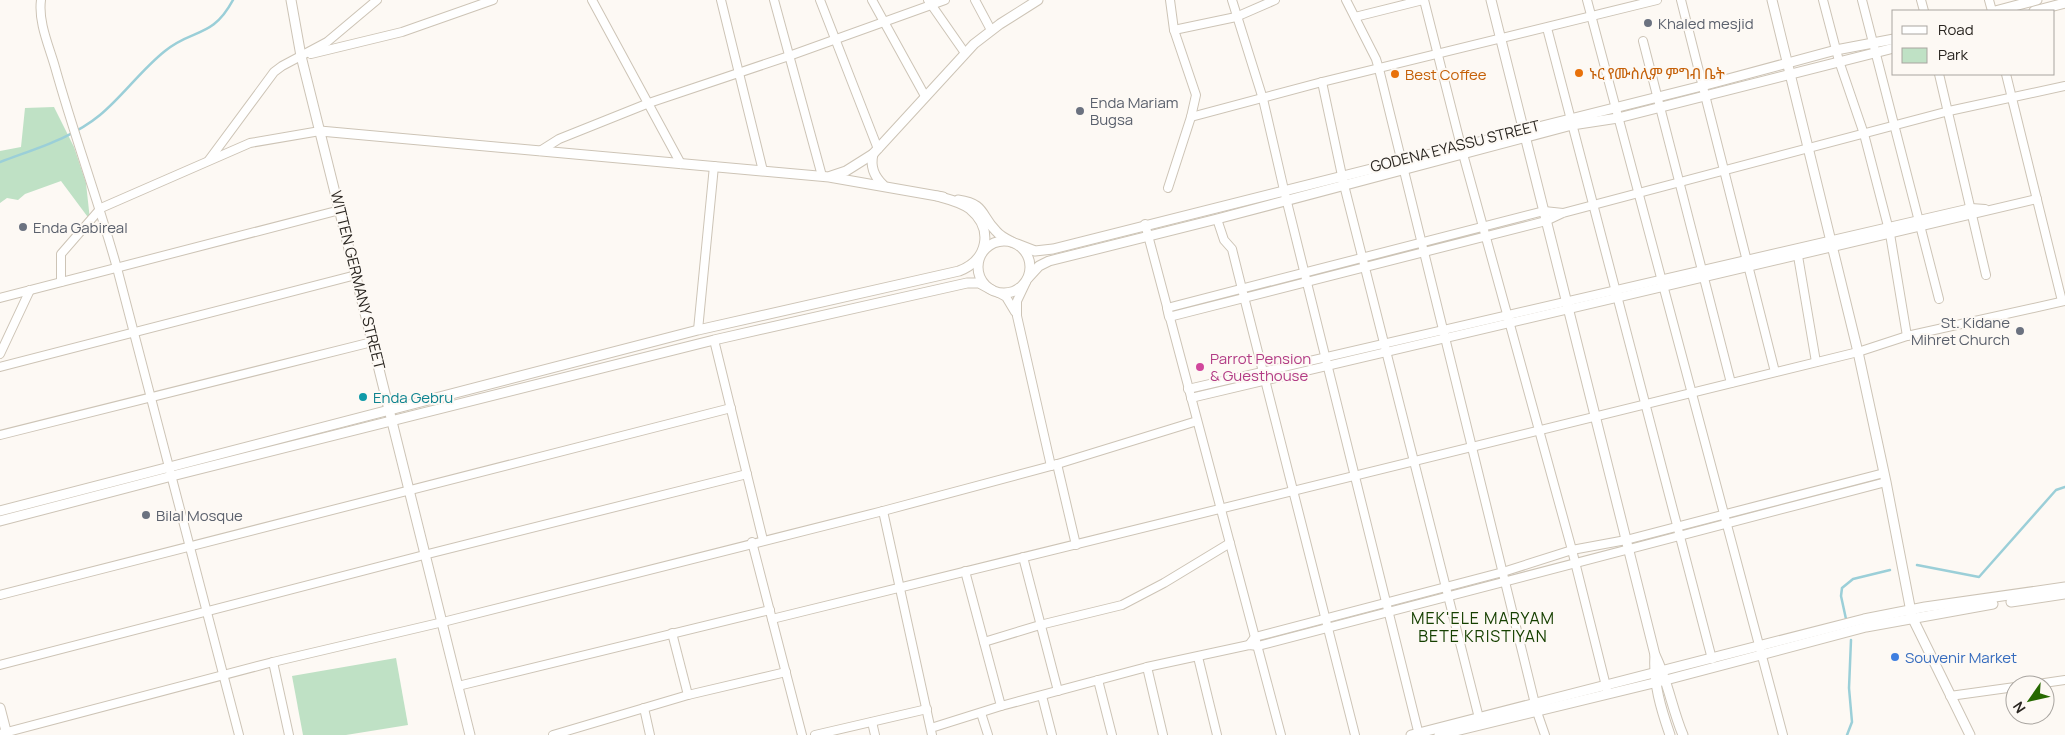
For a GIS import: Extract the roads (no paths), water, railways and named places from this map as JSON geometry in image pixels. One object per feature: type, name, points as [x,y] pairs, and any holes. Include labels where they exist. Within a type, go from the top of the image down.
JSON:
[{"type":"street","points":[[41,0],[41,19],[70,121],[101,208],[239,735]]},
{"type":"street","name":"WITTEN GERMANY STREET","points":[[291,0],[301,56],[470,735]]},
{"type":"street","points":[[208,161],[274,72],[327,42],[377,0]]},
{"type":"street","points":[[301,56],[402,32],[493,0]]},
{"type":"street","points":[[592,0],[681,164]]},
{"type":"street","points":[[721,0],[764,171]]},
{"type":"street","points":[[774,0],[826,176]]},
{"type":"street","points":[[820,0],[875,152],[871,166],[873,172],[882,185]]},
{"type":"street","points":[[872,0],[925,96]]},
{"type":"street","points":[[540,150],[559,138],[649,103],[884,22],[929,2],[945,0]]},
{"type":"street","points":[[974,0],[991,30]]},
{"type":"street","points":[[826,176],[846,172],[875,152],[965,54],[991,30],[1038,0]]},
{"type":"street","points":[[1168,188],[1191,117],[1196,95],[1174,30],[1170,0]]},
{"type":"street","points":[[1232,0],[1263,99],[1286,200],[1386,603],[1416,734],[1479,718],[1536,708]]},
{"type":"street","points":[[1174,30],[1236,17],[1275,0]]},
{"type":"street","points":[[1346,0],[1376,58],[1379,69],[1536,708],[1545,735]]},
{"type":"street","points":[[1355,17],[1424,0],[1461,150],[1572,550],[1607,690]]},
{"type":"street","points":[[1491,0],[1655,655],[1665,676],[1675,715],[1683,735]]},
{"type":"street","points":[[1587,0],[1783,735]]},
{"type":"street","points":[[1191,117],[1322,82],[1501,40],[1657,0]]},
{"type":"street","points":[[1681,0],[1775,372]]},
{"type":"street","points":[[1772,0],[1858,352],[1912,614],[1970,735]]},
{"type":"street","points":[[1823,0],[1839,61],[1864,134],[1889,231],[1907,336]]},
{"type":"street","points":[[1862,0],[1939,299]]},
{"type":"street","points":[[1997,10],[2037,0]]},
{"type":"street","points":[[929,2],[965,54]]},
{"type":"street","points":[[2036,10],[2052,3],[2065,3]]},
{"type":"street","points":[[1546,28],[1712,659]]},
{"type":"street","points":[[1643,40],[1731,383]]},
{"type":"street","name":"GODENA EYASSU STREET","points":[[1027,280],[1043,263],[1404,170],[1461,150],[1571,121],[1615,106],[1702,86],[1839,61],[1892,40]]},
{"type":"street","name":"GODENA EYASSU STREET","points":[[1571,121],[1618,118],[1705,97],[1789,69],[1836,50],[1892,48]]},
{"type":"street","points":[[1939,75],[1986,275]]},
{"type":"street","points":[[772,619],[1858,352],[1907,336],[2064,301],[2006,75]]},
{"type":"street","points":[[1322,82],[1364,267],[1479,718]]},
{"type":"street","points":[[1170,317],[1546,221],[1563,213],[1895,127],[1949,111],[2065,86]]},
{"type":"street","points":[[61,282],[61,254],[101,208],[250,143],[320,131],[826,176],[969,201],[986,215],[997,233],[1015,243],[1025,252],[1030,261],[1027,280],[1017,301],[1017,316],[1076,545]]},
{"type":"street","name":"GODENA EYASSU STREET","points":[[1015,243],[1035,251],[1047,250],[1402,160],[1461,150]]},
{"type":"street","points":[[698,330],[714,166]]},
{"type":"street","points":[[937,196],[961,204],[969,209],[980,221],[985,234],[978,267],[981,278],[994,291],[1013,292],[1027,280]]},
{"type":"street","points":[[1190,398],[1508,324],[1615,290],[1662,283],[1972,212],[2037,199]]},
{"type":"street","points":[[0,298],[340,210]]},
{"type":"street","points":[[1167,308],[1544,211],[1563,213]]},
{"type":"street","points":[[1217,219],[1224,240],[1232,249],[1355,735]]},
{"type":"street","points":[[1145,224],[1281,735]]},
{"type":"street","points":[[0,521],[64,500],[390,410],[698,330],[959,270],[975,262],[991,244],[1001,241],[1015,243]]},
{"type":"street","points":[[1748,264],[1798,256],[1832,244]]},
{"type":"street","points":[[1798,256],[1816,362]]},
{"type":"street","points":[[0,367],[356,275]]},
{"type":"street","points":[[170,472],[392,421],[714,340],[967,282],[979,283],[1006,297],[1017,316]]},
{"type":"street","points":[[1188,389],[1506,315],[1618,298],[1662,283]]},
{"type":"street","points":[[0,354],[30,290]]},
{"type":"street","points":[[828,301],[831,314]]},
{"type":"street","points":[[714,340],[763,540]]},
{"type":"street","points":[[0,435],[372,342]]},
{"type":"street","points":[[556,367],[558,379]]},
{"type":"street","points":[[0,595],[731,408]]},
{"type":"street","points":[[0,708],[4,734],[273,662],[443,622],[752,542],[883,511],[1054,465],[1197,421]]},
{"type":"street","points":[[0,665],[424,555],[747,474]]},
{"type":"street","points":[[1249,644],[1255,637],[1503,572],[1572,550],[1626,540],[1885,477]]},
{"type":"street","points":[[883,511],[932,731],[1001,706],[1098,680],[1249,644],[1258,646],[1328,628],[1726,524],[1885,477]]},
{"type":"street","points":[[0,511],[64,500]]},
{"type":"street","points":[[752,542],[802,735]]},
{"type":"street","points":[[984,642],[1040,625],[1122,604],[1164,583],[1230,543]]},
{"type":"street","points":[[1023,557],[1058,691]]},
{"type":"street","points":[[965,571],[1001,706]]},
{"type":"street","points":[[1912,614],[1925,607],[2065,587]]},
{"type":"street","points":[[1439,735],[1865,623],[1912,614],[2065,594]]},
{"type":"street","points":[[458,686],[770,610]]},
{"type":"street","points":[[672,633],[688,695]]},
{"type":"street","points":[[1665,676],[1712,659],[1760,650]]},
{"type":"street","points":[[1655,655],[1654,678],[1662,713],[1670,735]]},
{"type":"street","points":[[1198,657],[1217,735]]},
{"type":"street","points":[[273,662],[289,735]]},
{"type":"street","points":[[1147,667],[1163,735]]},
{"type":"street","points":[[553,735],[688,695],[786,672]]},
{"type":"street","points":[[1098,680],[1112,735]]},
{"type":"street","points":[[1950,696],[2005,688]]},
{"type":"street","points":[[1042,696],[1052,735]]},
{"type":"street","points":[[644,708],[650,735]]},
{"type":"street","points":[[815,735],[927,709]]},
{"type":"street","points":[[981,713],[988,735]]},
{"type":"street","points":[[872,722],[876,735]]},
{"type":"waterway","points":[[0,162],[52,143],[89,123],[108,108],[165,51],[184,39],[210,27],[225,12],[233,0]]},
{"type":"waterway","points":[[1917,565],[1979,577],[2056,490],[2065,487]]},
{"type":"waterway","points":[[1846,619],[1841,596],[1842,588],[1853,579],[1890,570]]},
{"type":"waterway","points":[[1847,735],[1852,722],[1849,688],[1851,640]]},
{"type":"place","name":"Khaled mesjid","points":[[1648,23]]},
{"type":"place","name":"ኑር የሙስሊም ምግብ ቤት","points":[[1579,73]]},
{"type":"place","name":"Best Coffee","points":[[1395,74]]},
{"type":"place","name":"Enda Mariam Bugsa","points":[[1080,111]]},
{"type":"place","name":"Enda Gabireal","points":[[23,227]]},
{"type":"place","name":"St. Kidane Mihret Church","points":[[2020,331]]},
{"type":"place","name":"Parrot Pension & Guesthouse","points":[[1200,367]]},
{"type":"place","name":"Enda Gebru","points":[[363,397]]},
{"type":"place","name":"Bilal Mosque","points":[[146,515]]},
{"type":"place","name":"Souvenir Market","points":[[1895,657]]},
{"type":"district","name":"MEK'ELE MARYAM BETE KRISTIYAN","points":[[1483,627]]}]
